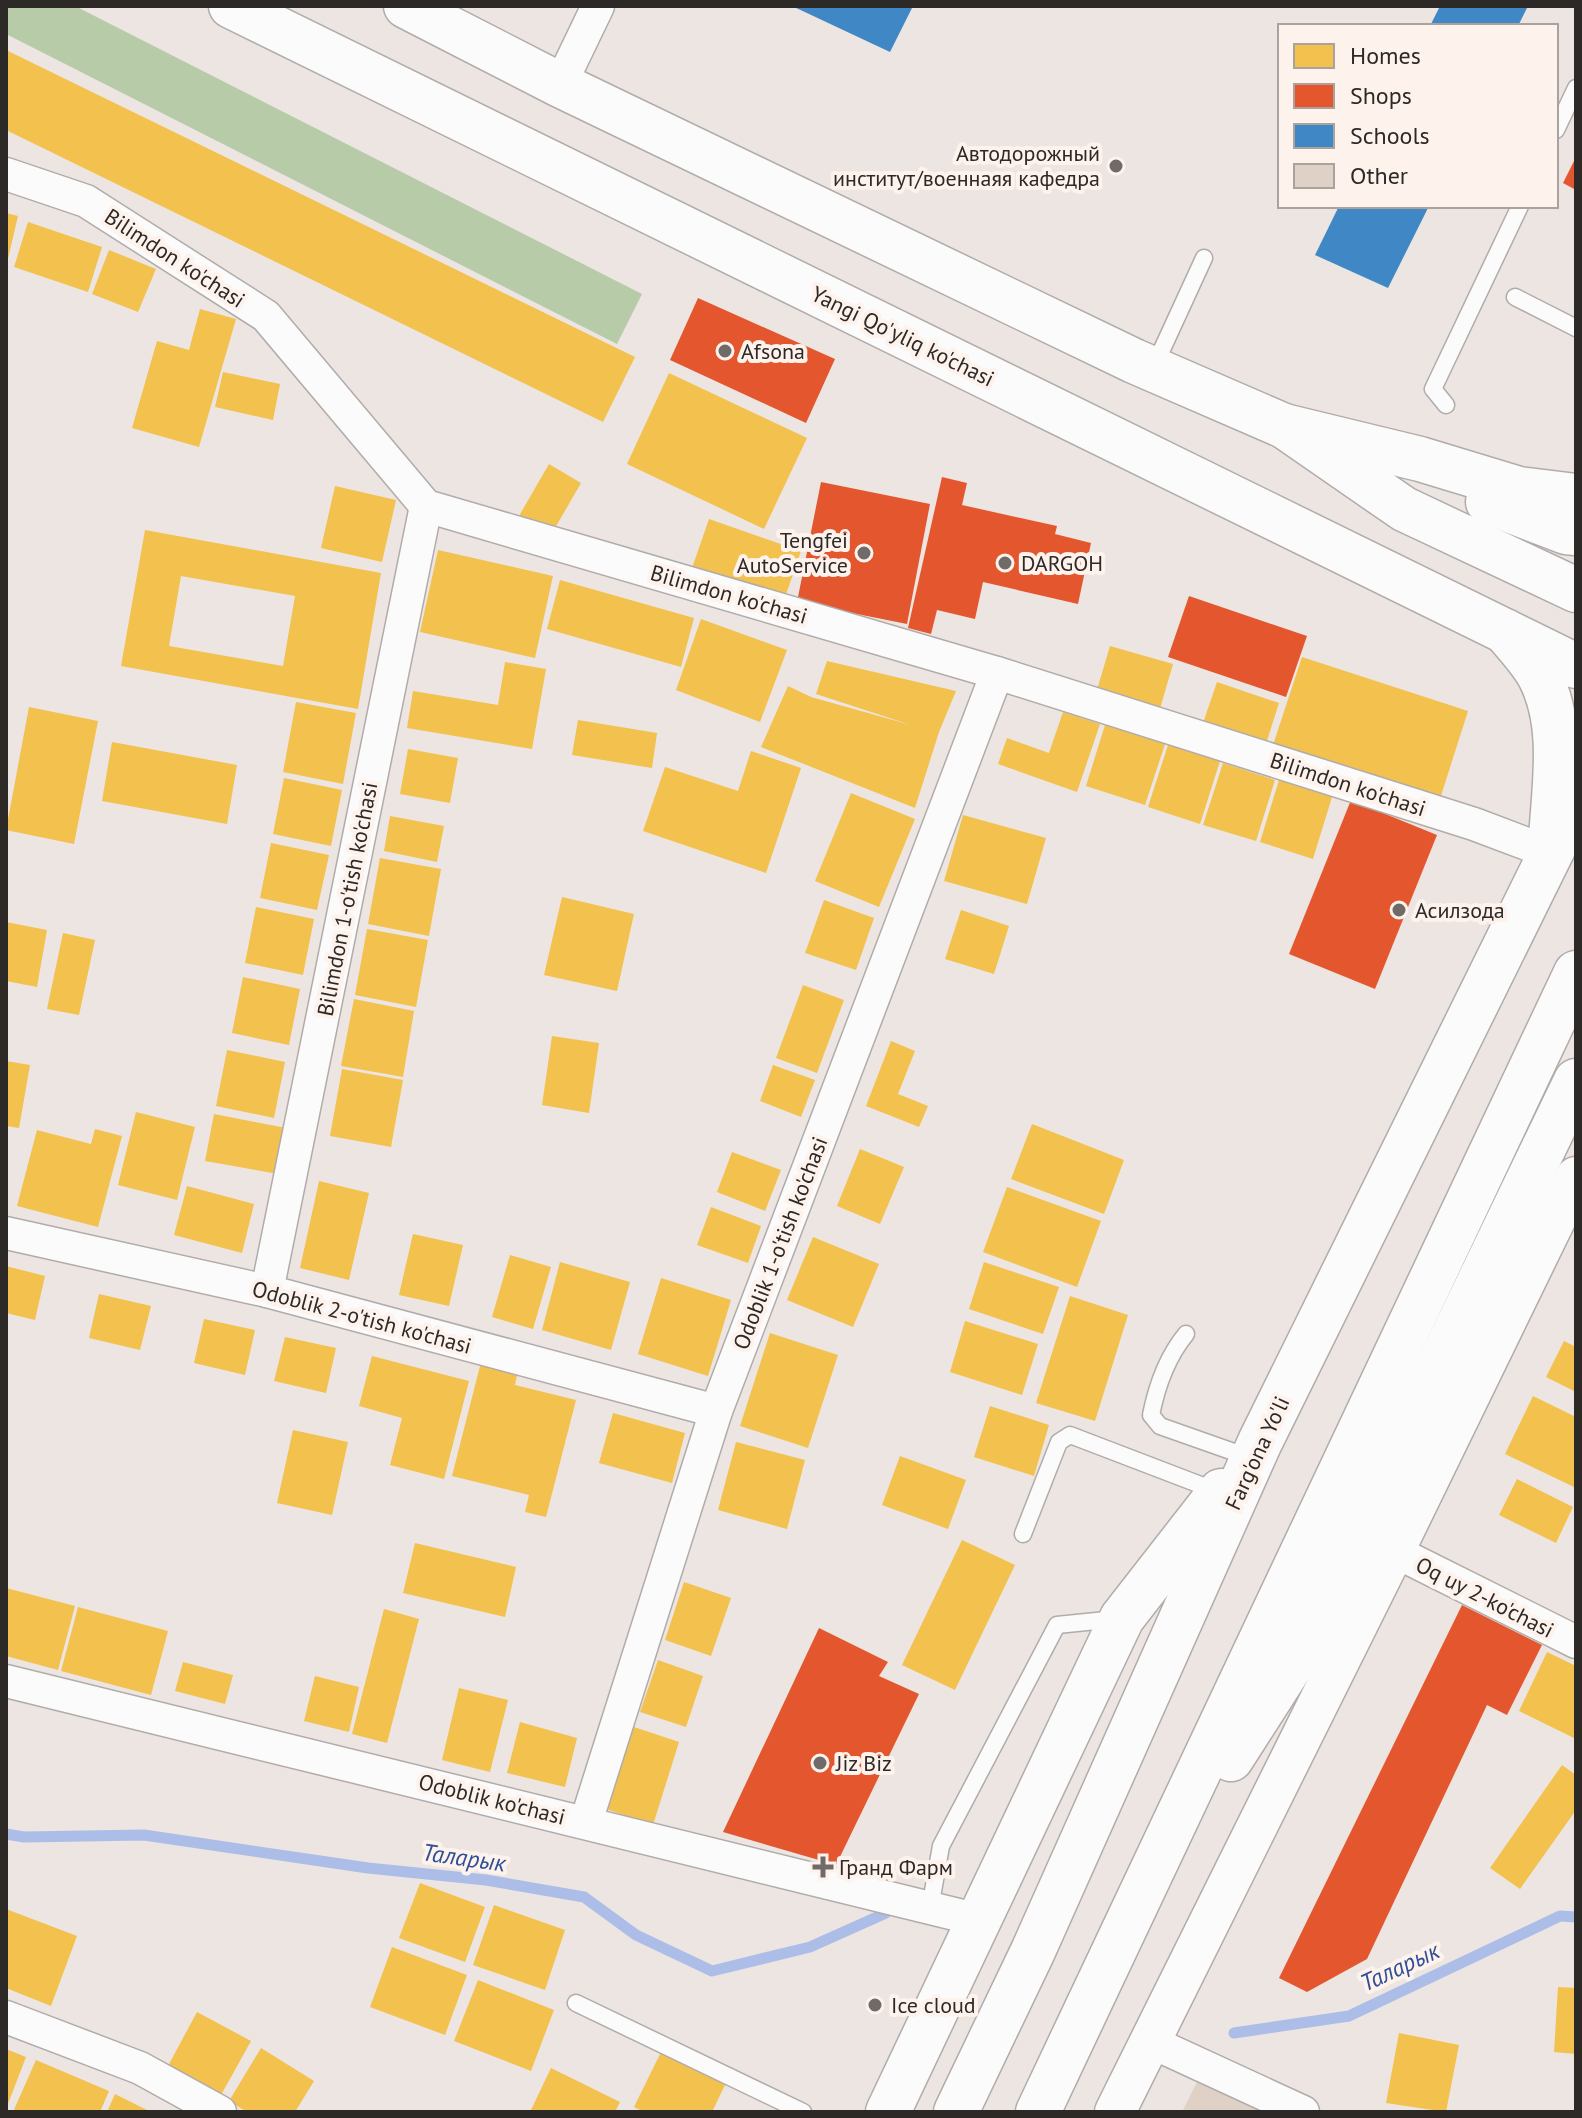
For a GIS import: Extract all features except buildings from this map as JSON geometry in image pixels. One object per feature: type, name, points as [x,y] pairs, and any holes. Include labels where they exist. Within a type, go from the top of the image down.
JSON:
[{"type":"main road","name":"Yangi Qo'yliq ko'chasi","points":[[231,6],[1576,666]]},
{"type":"main road","points":[[406,6],[560,85],[1153,370],[1284,426],[1420,459],[1519,489],[1576,496]]},
{"type":"main road","points":[[1284,426],[1404,509],[1576,590]]},
{"type":"main road","points":[[1368,448],[1482,499],[1566,532],[1576,533]]},
{"type":"main road","points":[[1505,631],[1539,675],[1554,717],[1551,853]]},
{"type":"main road","name":"Farg'ona Yo'li","points":[[956,2112],[1039,1937],[1254,1450],[1576,802]]},
{"type":"main road","points":[[1038,2112],[1576,973]]},
{"type":"main road","points":[[1131,1916],[1304,1645],[1576,1081]]},
{"type":"main road","points":[[888,2112],[1122,1618],[1254,1450]]},
{"type":"street","points":[[560,85],[598,6]]},
{"type":"street","name":"Bilimdon ko'chasi","points":[[6,174],[86,201],[266,316],[426,506],[997,673],[1474,824],[1551,853]]},
{"type":"street","name":"Bilimdon 1-o'tish ko'chasi","points":[[267,1291],[426,506]]},
{"type":"street","name":"Odoblik 1-o'tish ko'chasi","points":[[586,1822],[716,1411],[997,673]]},
{"type":"street","points":[[1115,2112],[1576,1177]]},
{"type":"street","name":"Odoblik 2-o'tish ko'chasi","points":[[6,1233],[267,1291],[716,1411]]},
{"type":"street","name":"Oq uy 2-ko'chasi","points":[[1394,1551],[1576,1642]]},
{"type":"street","name":"Odoblik ko'chasi","points":[[6,1681],[979,1920]]},
{"type":"street","points":[[6,2017],[140,2068],[220,2112]]},
{"type":"street","points":[[1149,2041],[1303,2112]]},
{"type":"lane","points":[[1558,126],[1576,88]]},
{"type":"lane","points":[[1446,405],[1433,389],[1519,208]]},
{"type":"lane","points":[[1153,370],[1204,258]]},
{"type":"lane","points":[[1515,297],[1576,328]]},
{"type":"lane","points":[[1186,1334],[1173,1351],[1155,1395],[1151,1415],[1160,1426],[1254,1450]]},
{"type":"lane","points":[[1023,1534],[1059,1442],[1070,1435],[1220,1492]]},
{"type":"lane","points":[[930,1908],[941,1846],[1057,1625],[1122,1618]]},
{"type":"lane","points":[[576,2003],[803,2112]]},
{"type":"green space","points":[[6,6],[75,6],[642,294],[617,344],[6,34]]},
{"type":"waterway","name":"Таларык","points":[[6,1834],[24,1837],[144,1835],[368,1868],[486,1880],[584,1897],[636,1935],[712,1971],[810,1947],[886,1913]]},
{"type":"waterway","name":"Таларык","points":[[1234,2033],[1349,2016],[1560,1916],[1576,1917]]},
{"type":"place","name":"Автодорожный институт/военнаяя кафедра","points":[[1116,166]]},
{"type":"place","name":"Afsona","points":[[725,351]]},
{"type":"place","name":"Tengfei AutoService","points":[[864,553]]},
{"type":"place","name":"DARGOH","points":[[1005,563]]},
{"type":"place","name":"Асилзода","points":[[1399,910]]},
{"type":"place","name":"Jiz Biz","points":[[820,1763]]},
{"type":"place","name":"Гранд Фарм","points":[[823,1867]]},
{"type":"place","name":"Ice cloud","points":[[875,2005]]}]
